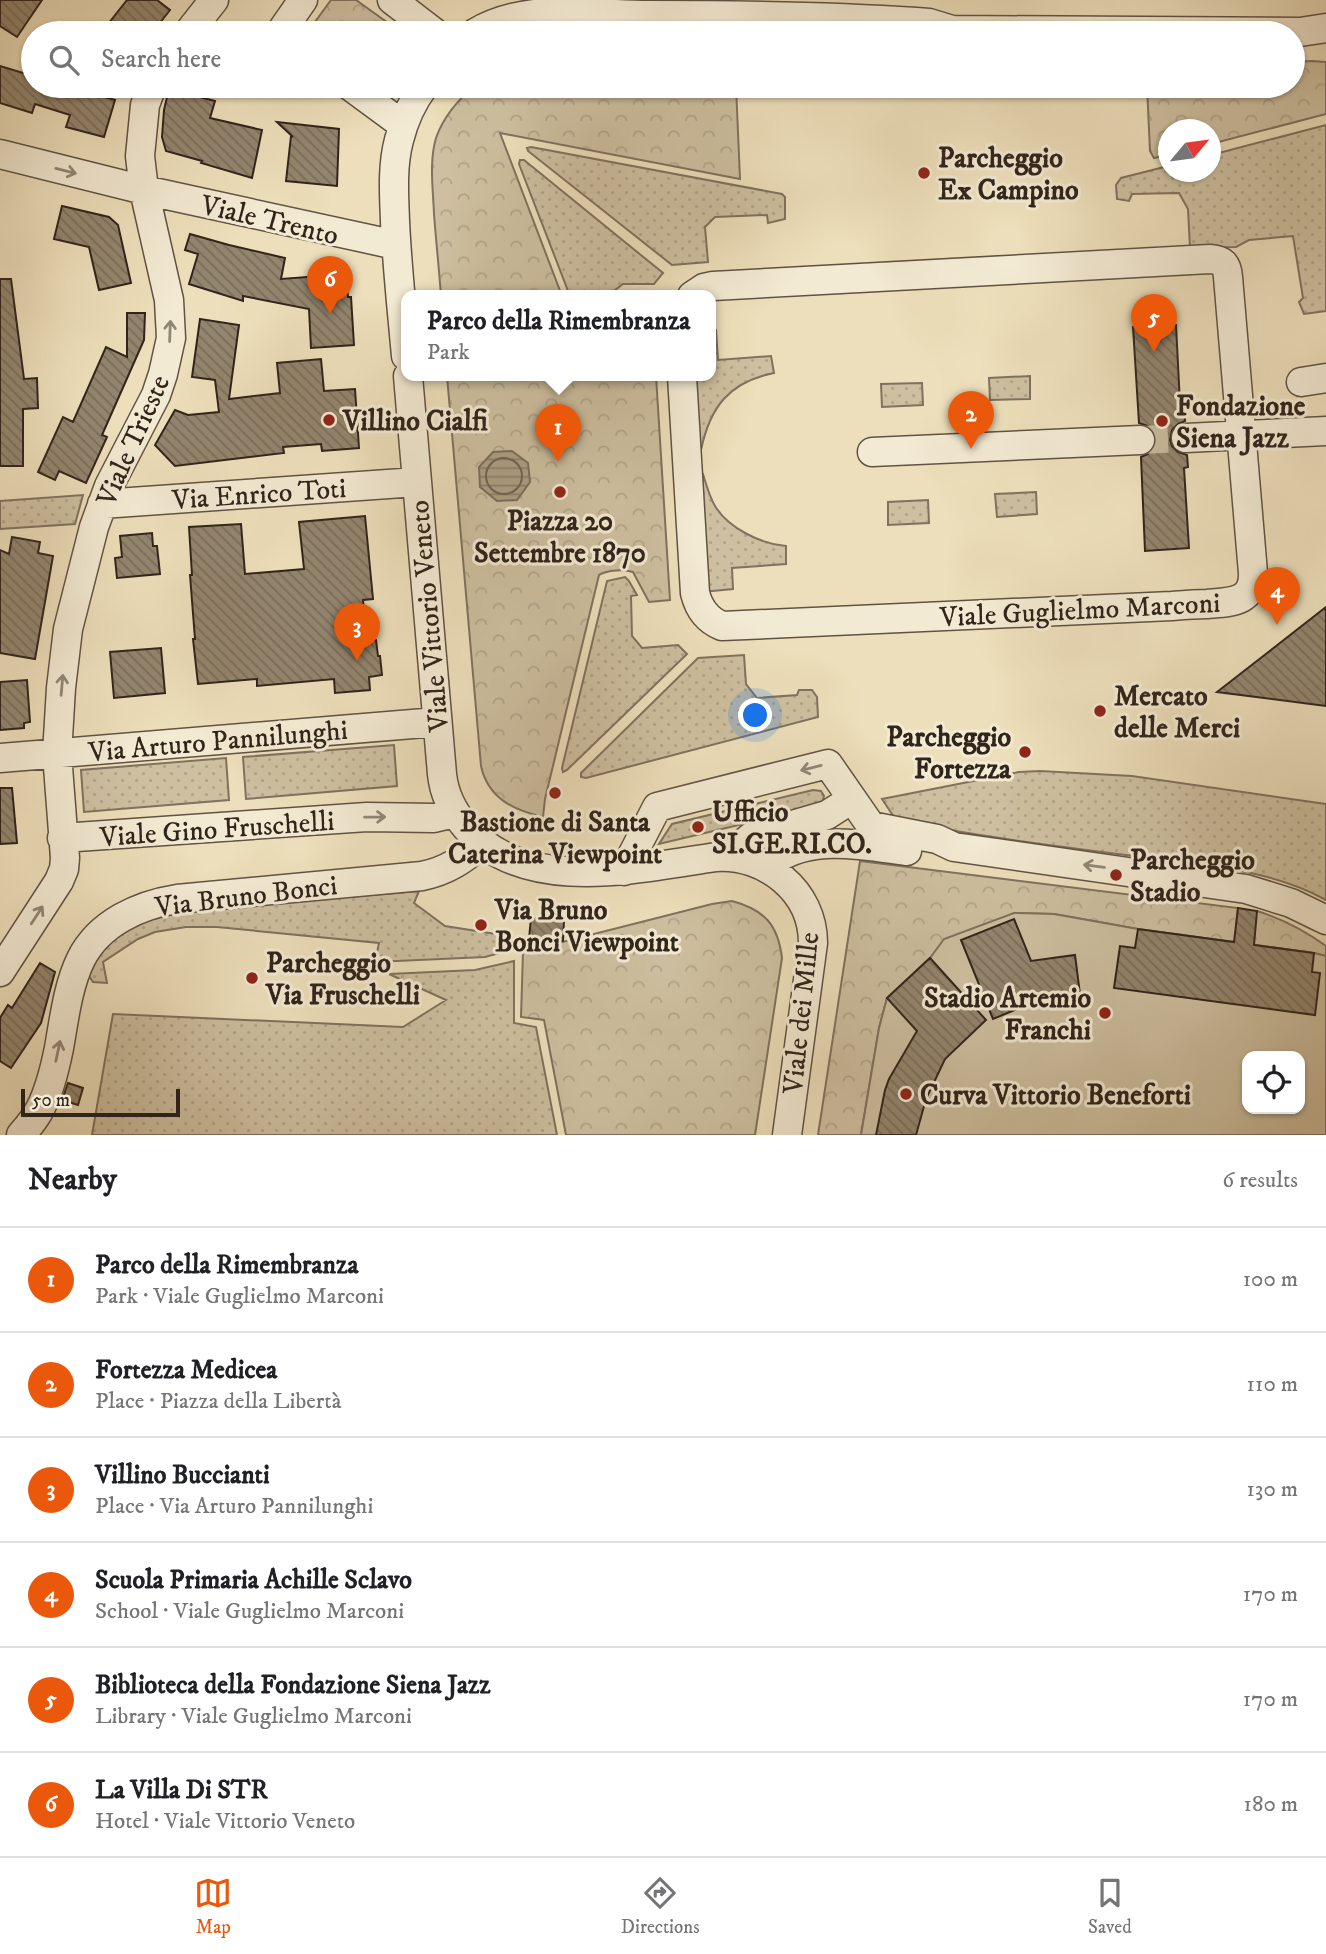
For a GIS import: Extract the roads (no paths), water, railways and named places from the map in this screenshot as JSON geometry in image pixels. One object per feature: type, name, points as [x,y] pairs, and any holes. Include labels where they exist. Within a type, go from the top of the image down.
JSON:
[{"type":"street","points":[[197,21],[214,0]]},
{"type":"street","points":[[288,21],[303,0]]},
{"type":"street","points":[[392,0],[419,21]]},
{"type":"street","points":[[506,21],[536,14],[603,7],[900,21]]},
{"type":"street","name":"Viale Trieste","points":[[57,754],[68,629],[94,527],[121,460],[156,394],[171,338],[169,300],[144,190],[140,156],[148,98]]},
{"type":"street","points":[[366,98],[403,125]]},
{"type":"street","points":[[401,300],[396,245],[396,152],[403,125],[418,98]]},
{"type":"street","name":"Viale Trento","points":[[0,154],[144,190],[396,245]]},
{"type":"street","name":"Viale Guglielmo Marconi","points":[[682,381],[695,593],[701,610],[714,623],[722,626],[1172,606],[1240,599],[1250,590],[1253,579],[1225,263],[1217,260],[713,286],[701,290]]},
{"type":"street","name":"Viale Vittorio Veneto","points":[[408,381],[442,780],[455,813],[483,843],[514,859],[551,869],[590,873],[732,857]]},
{"type":"street","points":[[1186,438],[1326,431]]},
{"type":"street","points":[[872,452],[1140,440]]},
{"type":"street","name":"Via Enrico Toti","points":[[102,504],[417,482]]},
{"type":"street","name":"Via Arturo Pannilunghi","points":[[0,758],[437,722]]},
{"type":"street","name":"Viale Gino Fruschelli","points":[[57,754],[62,838],[367,817],[434,818],[455,813]]},
{"type":"street","points":[[631,870],[657,807],[828,764],[871,826],[937,839],[954,847],[1246,888],[1291,903],[1326,920]]},
{"type":"street","points":[[852,799],[827,815],[751,837],[732,857],[750,860],[766,867],[779,856],[809,846],[830,843],[936,854],[954,847]]},
{"type":"street","points":[[0,972],[59,881],[65,858],[62,838]]},
{"type":"street","name":"Via Bruno Bonci","points":[[21,1135],[46,1097],[77,967],[85,952],[119,919],[138,909],[177,899],[422,876],[441,872],[483,843]]},
{"type":"street","name":"Viale dei Mille","points":[[766,867],[781,877],[798,895],[809,916],[813,935],[787,1135]]},
{"type":"water","points":[[512,451],[528,463],[530,482],[517,500],[497,501],[480,487],[479,467],[493,452]]},
{"type":"tunnel","points":[[1140,440],[1186,438]]},
{"type":"place","name":"Parcheggio Ex Campino","points":[[924,173]]},
{"type":"place","name":"La Villa Di STR","points":[[330,314]]},
{"type":"place","name":"Biblioteca della Fondazione Siena Jazz","points":[[1154,352]]},
{"type":"place","name":"Villino Cialfi","points":[[329,420]]},
{"type":"place","name":"Fondazione Siena Jazz","points":[[1162,421]]},
{"type":"place","name":"Fortezza Medicea","points":[[971,449]]},
{"type":"place","name":"Parco della Rimembranza","points":[[558,462]]},
{"type":"place","name":"Piazza 20 Settembre 1870","points":[[560,492]]},
{"type":"place","name":"Scuola Primaria Achille Sclavo","points":[[1277,625]]},
{"type":"place","name":"Villino Buccianti","points":[[357,661]]},
{"type":"place","name":"Mercato delle Merci","points":[[1100,711]]},
{"type":"place","name":"Parcheggio Fortezza","points":[[1025,752]]},
{"type":"place","name":"Bastione di Santa Caterina Viewpoint","points":[[555,793]]},
{"type":"place","name":"Ufficio SI.GE.RI.CO.","points":[[698,827]]},
{"type":"place","name":"Parcheggio Stadio","points":[[1116,875]]},
{"type":"place","name":"Via Bruno Bonci Viewpoint","points":[[481,925]]},
{"type":"place","name":"Parcheggio Via Fruschelli","points":[[252,978]]},
{"type":"place","name":"Stadio Artemio Franchi","points":[[1105,1013]]},
{"type":"place","name":"Curva Vittorio Beneforti","points":[[906,1094]]}]
